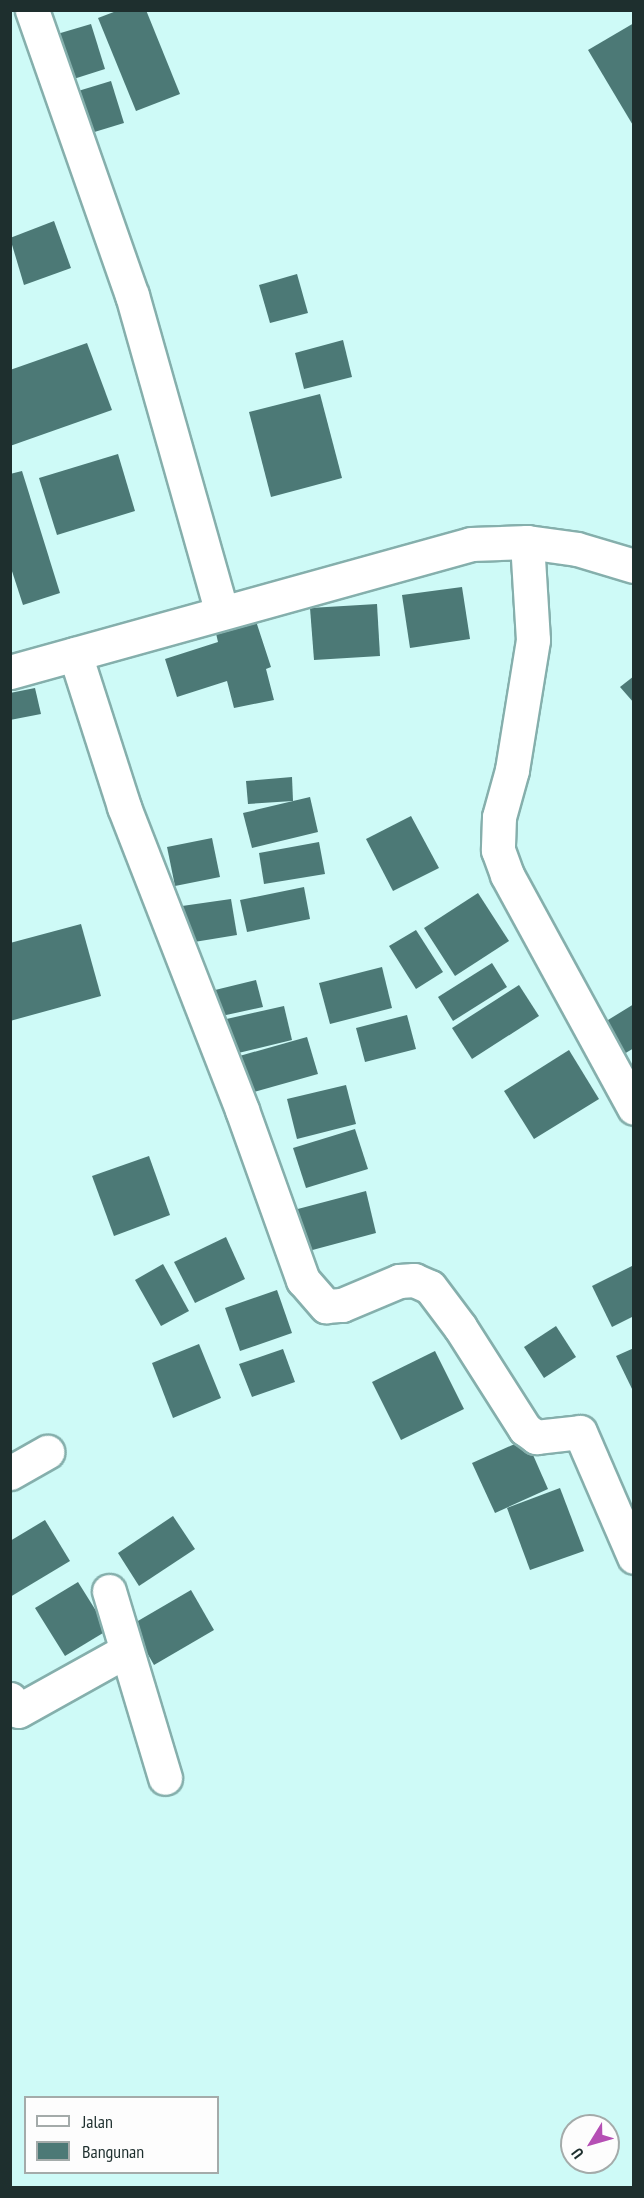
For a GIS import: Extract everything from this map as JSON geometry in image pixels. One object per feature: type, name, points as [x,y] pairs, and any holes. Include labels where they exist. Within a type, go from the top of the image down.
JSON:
[{"type":"street","points":[[32,10],[132,295],[222,613]]},
{"type":"street","points":[[527,543],[533,640],[512,770],[499,817],[498,850],[507,875],[633,1108]]},
{"type":"street","points":[[10,672],[471,544],[527,543],[577,549],[633,566]]},
{"type":"street","points":[[75,654],[124,807],[242,1110],[303,1280],[326,1306],[342,1305],[399,1281],[414,1280],[430,1287],[460,1327],[525,1429],[536,1437],[548,1438],[572,1430],[585,1440],[633,1557]]},
{"type":"street","points":[[10,1473],[47,1452]]},
{"type":"street","points":[[109,1591],[124,1652],[165,1778]]},
{"type":"street","points":[[10,1700],[18,1711],[124,1652]]},
{"type":"building","points":[[119,10],[146,10],[180,94],[136,111],[98,18]]},
{"type":"building","points":[[634,23],[634,127],[588,50]]},
{"type":"building","points":[[91,24],[105,69],[61,83],[47,37]]},
{"type":"building","points":[[111,81],[124,123],[78,137],[65,95]]},
{"type":"building","points":[[54,221],[71,268],[24,285],[10,238]]},
{"type":"building","points":[[297,274],[308,313],[270,323],[259,285]]},
{"type":"building","points":[[343,340],[352,377],[304,389],[295,353]]},
{"type":"building","points":[[87,343],[112,410],[10,446],[10,370]]},
{"type":"building","points":[[320,394],[342,478],[271,497],[249,412]]},
{"type":"building","points":[[118,454],[135,511],[57,535],[39,478]]},
{"type":"building","points":[[22,471],[60,593],[23,605],[10,565],[10,474]]},
{"type":"building","points":[[462,587],[470,639],[410,648],[402,595]]},
{"type":"building","points":[[377,604],[380,656],[314,660],[310,608]]},
{"type":"building","points":[[254,615],[271,667],[266,669],[274,700],[234,708],[227,681],[177,697],[165,659],[218,642],[214,625]]},
{"type":"building","points":[[634,676],[634,703],[620,687]]},
{"type":"building","points":[[35,688],[41,714],[10,720],[10,693]]},
{"type":"building","points":[[292,777],[293,801],[248,804],[246,781]]},
{"type":"building","points":[[310,797],[318,832],[252,848],[243,813]]},
{"type":"building","points":[[411,816],[439,868],[393,891],[366,839]]},
{"type":"building","points":[[212,838],[220,877],[175,886],[167,847]]},
{"type":"building","points":[[319,842],[325,874],[264,884],[259,853]]},
{"type":"building","points":[[304,887],[310,919],[247,932],[240,900]]},
{"type":"building","points":[[478,893],[509,941],[455,976],[424,928]]},
{"type":"building","points":[[231,899],[237,935],[188,943],[182,906]]},
{"type":"building","points":[[81,924],[101,996],[10,1021],[10,943]]},
{"type":"building","points":[[416,930],[443,972],[416,989],[389,946]]},
{"type":"building","points":[[492,963],[507,987],[453,1021],[438,997]]},
{"type":"building","points":[[382,967],[392,1008],[330,1024],[319,983]]},
{"type":"building","points":[[256,980],[263,1007],[217,1017],[211,991]]},
{"type":"building","points":[[519,985],[539,1016],[472,1059],[452,1028]]},
{"type":"building","points":[[634,1004],[634,1048],[614,1060],[595,1028]]},
{"type":"building","points":[[284,1006],[292,1040],[230,1055],[222,1020]]},
{"type":"building","points":[[407,1015],[416,1049],[365,1062],[356,1028]]},
{"type":"building","points":[[307,1037],[318,1074],[247,1094],[236,1057]]},
{"type":"building","points":[[569,1050],[599,1099],[534,1139],[504,1091]]},
{"type":"building","points":[[346,1085],[356,1124],[297,1139],[287,1099]]},
{"type":"building","points":[[355,1129],[368,1169],[306,1188],[293,1148]]},
{"type":"building","points":[[149,1156],[170,1215],[114,1236],[92,1176]]},
{"type":"building","points":[[366,1191],[376,1233],[305,1252],[294,1210]]},
{"type":"building","points":[[226,1237],[245,1279],[195,1303],[174,1262]]},
{"type":"building","points":[[163,1264],[189,1311],[161,1326],[135,1280]]},
{"type":"building","points":[[634,1265],[634,1316],[612,1327],[592,1286]]},
{"type":"building","points":[[277,1290],[292,1333],[240,1351],[225,1308]]},
{"type":"building","points":[[556,1326],[576,1357],[544,1378],[524,1347]]},
{"type":"building","points":[[199,1344],[221,1398],[173,1418],[152,1363]]},
{"type":"building","points":[[634,1348],[634,1393],[616,1356]]},
{"type":"building","points":[[283,1349],[295,1382],[252,1397],[239,1364]]},
{"type":"building","points":[[435,1351],[464,1409],[401,1440],[372,1382]]},
{"type":"building","points":[[526,1439],[548,1489],[495,1513],[472,1463]]},
{"type":"building","points":[[560,1488],[584,1551],[530,1570],[507,1508]]},
{"type":"building","points":[[173,1516],[195,1549],[139,1586],[118,1553]]},
{"type":"building","points":[[45,1520],[70,1561],[10,1597],[10,1541]]},
{"type":"building","points":[[78,1582],[108,1630],[65,1656],[35,1608]]},
{"type":"building","points":[[191,1590],[214,1630],[154,1665],[131,1625]]}]
